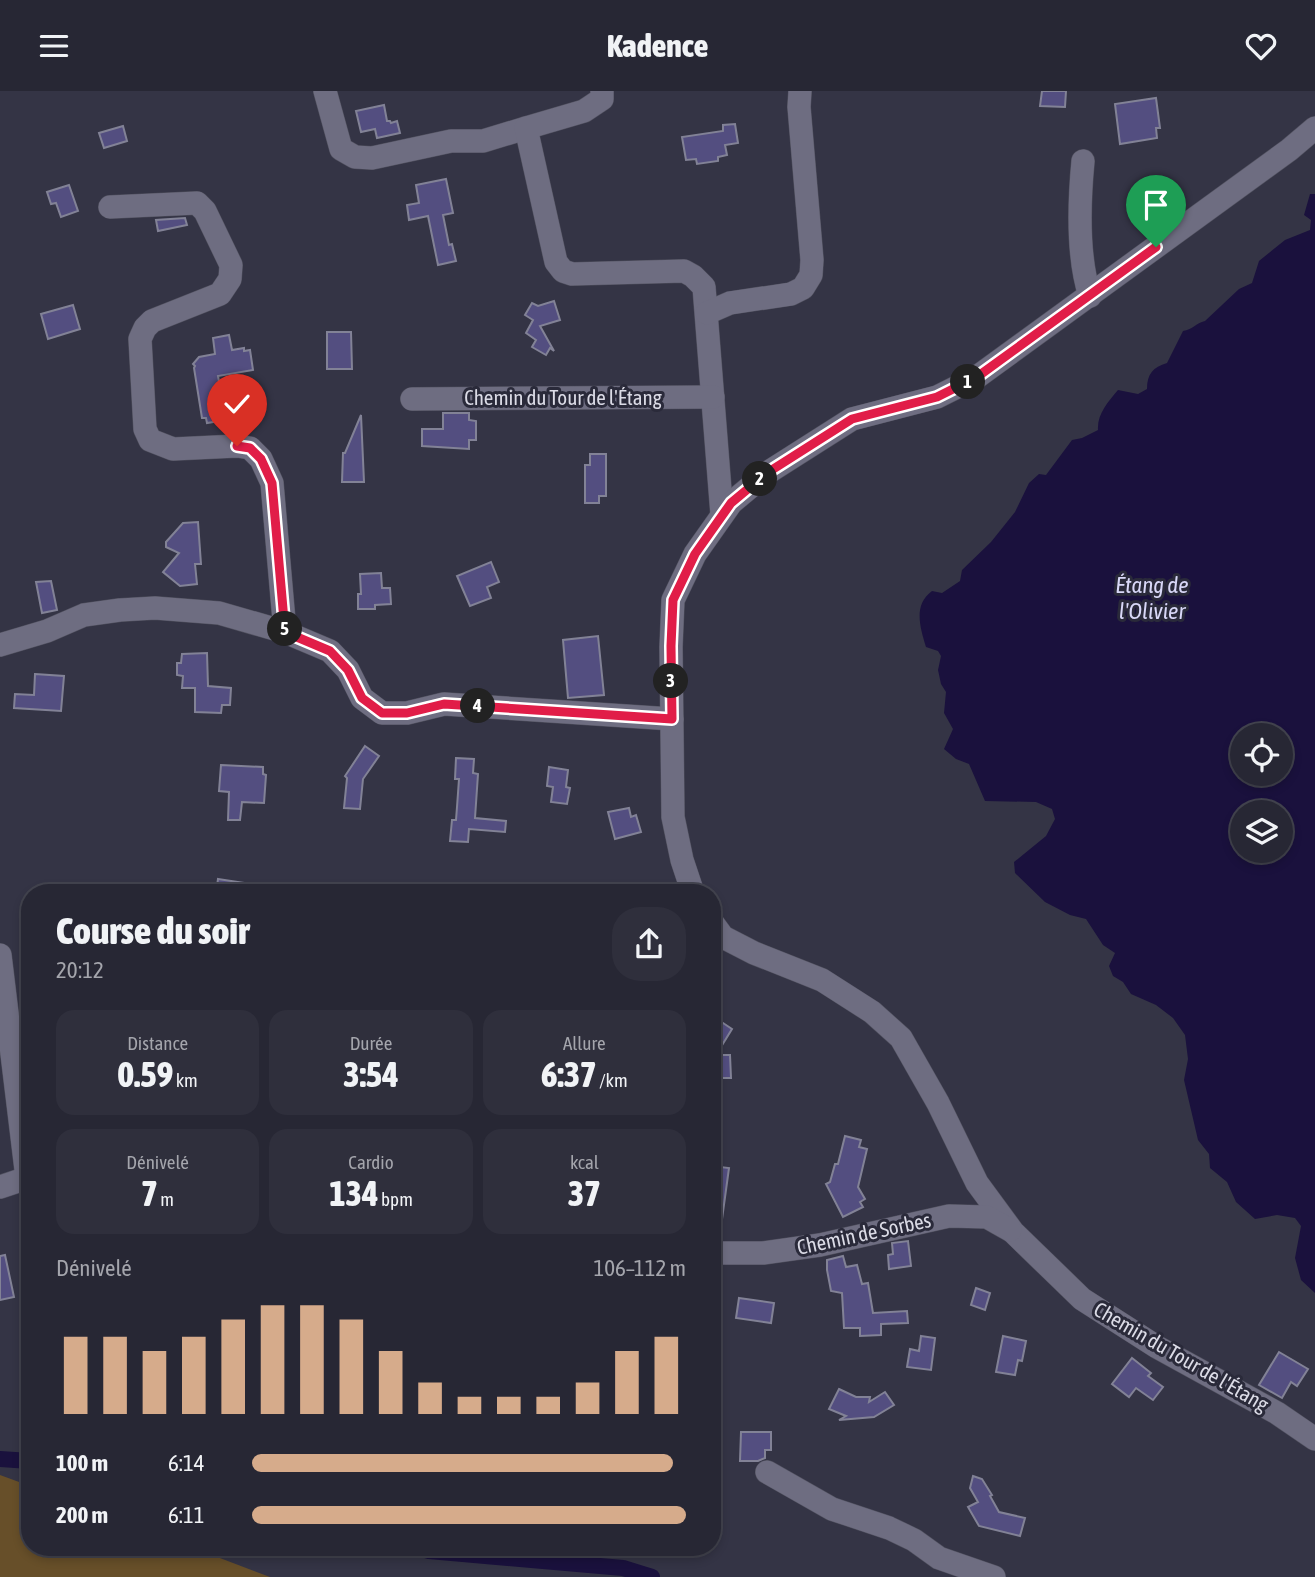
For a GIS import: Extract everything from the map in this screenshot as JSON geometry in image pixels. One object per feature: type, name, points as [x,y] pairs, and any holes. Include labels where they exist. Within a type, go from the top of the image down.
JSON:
[{"type":"street","points":[[325,91],[341,149],[355,157],[372,157],[451,141],[483,141],[584,111],[602,99],[602,91]]},
{"type":"street","points":[[707,313],[730,303],[791,294],[803,288],[811,275],[800,91]]},
{"type":"street","points":[[526,128],[556,262],[564,271],[572,274],[684,271],[704,287],[722,515]]},
{"type":"street","points":[[690,884],[673,817],[673,600],[695,554],[731,503],[767,473],[852,419],[937,397],[977,377],[1289,150],[1315,128]]},
{"type":"street","points":[[1083,161],[1080,197],[1083,267],[1090,296]]},
{"type":"street","points":[[110,207],[197,203],[205,211],[231,265],[230,279],[220,294],[152,321],[139,339],[145,429],[150,440],[173,449],[237,446],[250,448],[261,459],[272,483],[285,632]]},
{"type":"street","name":"Chemin du Tour de l'Étang","points":[[412,399],[713,397]]},
{"type":"street","points":[[0,645],[47,631],[84,615],[155,608],[219,613],[285,632],[330,651],[348,670],[362,698],[382,713],[407,713],[444,704],[672,719]]},
{"type":"street","name":"Chemin du Tour de l'Étang","points":[[721,934],[754,953],[822,980],[872,1012],[901,1038],[938,1103],[977,1183],[1013,1232],[1082,1299],[1157,1347],[1277,1413],[1315,1439]]},
{"type":"street","points":[[0,955],[21,1122]]},
{"type":"street","points":[[0,1187],[21,1180]]},
{"type":"street","name":"Chemin de Sorbes","points":[[721,1253],[763,1253],[820,1245],[949,1216],[987,1217],[1013,1232]]},
{"type":"street","points":[[767,1472],[832,1509],[890,1528],[914,1540],[939,1558],[994,1577]]},
{"type":"shaded area","points":[[0,1475],[21,1483],[21,1556],[215,1556],[270,1577],[0,1577]]},
{"type":"water","name":"Étang de l'Olivier","points":[[1310,194],[1315,194],[1315,1293],[1301,1280],[1295,1258],[1301,1226],[1295,1218],[1277,1215],[1255,1219],[1236,1202],[1227,1182],[1210,1168],[1209,1154],[1198,1140],[1184,1080],[1188,1059],[1185,1035],[1173,1018],[1156,1005],[1131,994],[1123,982],[1113,976],[1109,966],[1115,953],[1103,945],[1086,919],[1070,915],[1045,902],[1015,873],[1014,862],[1046,836],[1055,819],[1052,809],[1036,802],[985,801],[969,764],[956,759],[944,749],[953,729],[944,713],[946,692],[938,670],[941,656],[938,651],[926,647],[920,617],[922,603],[932,591],[942,593],[960,581],[962,570],[991,542],[1015,512],[1029,483],[1039,474],[1046,475],[1072,440],[1098,430],[1101,413],[1118,390],[1138,394],[1147,389],[1150,375],[1167,363],[1183,331],[1205,321],[1239,289],[1252,283],[1259,261],[1285,240],[1310,230],[1311,220],[1304,215]]},
{"type":"building","points":[[1042,91],[1066,91],[1065,107],[1040,106]]},
{"type":"building","points":[[1156,98],[1160,128],[1156,128],[1157,138],[1120,144],[1115,104]]},
{"type":"building","points":[[384,105],[387,121],[397,121],[400,133],[377,138],[375,129],[361,132],[356,111]]},
{"type":"building","points":[[735,124],[738,143],[725,145],[727,155],[718,157],[718,161],[697,164],[696,159],[686,160],[682,137],[723,131],[723,125]]},
{"type":"building","points":[[123,126],[127,141],[104,148],[99,133]]},
{"type":"building","points":[[446,179],[453,213],[443,215],[449,245],[452,244],[456,261],[438,265],[428,216],[409,220],[407,205],[419,203],[416,185]]},
{"type":"building","points":[[69,185],[78,211],[61,217],[56,203],[51,204],[47,192]]},
{"type":"building","points":[[185,218],[187,225],[158,231],[156,220]]},
{"type":"building","points":[[554,301],[560,320],[540,326],[554,351],[550,348],[546,355],[532,347],[536,340],[526,333],[533,320],[525,315],[532,303],[538,306]]},
{"type":"building","points":[[73,305],[80,329],[48,339],[41,314]]},
{"type":"building","points":[[327,332],[351,332],[352,369],[327,369]]},
{"type":"building","points":[[229,335],[232,350],[250,350],[253,370],[218,376],[226,420],[207,423],[206,418],[202,418],[193,364],[199,357],[215,354],[213,338]]},
{"type":"building","points":[[443,413],[469,413],[469,420],[476,421],[476,440],[469,440],[469,449],[422,446],[422,429],[443,429]]},
{"type":"building","points":[[361,415],[364,482],[342,482],[343,453]]},
{"type":"building","points":[[590,454],[606,454],[606,496],[599,496],[599,503],[585,503],[585,465],[590,465]]},
{"type":"building","points":[[198,522],[201,564],[195,564],[197,584],[180,586],[163,572],[179,553],[166,547],[166,542],[183,523]]},
{"type":"building","points":[[491,562],[499,582],[487,587],[491,598],[470,606],[457,576]]},
{"type":"building","points":[[381,573],[382,588],[390,588],[391,604],[375,605],[375,609],[358,609],[358,594],[361,594],[360,574]]},
{"type":"building","points":[[51,581],[57,610],[42,613],[36,582]]},
{"type":"building","points":[[598,636],[604,695],[568,698],[563,640]]},
{"type":"building","points":[[207,653],[208,686],[231,688],[230,705],[222,705],[221,713],[195,712],[195,688],[182,688],[183,676],[177,675],[177,663],[181,663],[182,654]]},
{"type":"building","points":[[35,674],[64,676],[61,711],[14,708],[15,694],[34,695]]},
{"type":"building","points":[[365,746],[379,756],[363,779],[360,809],[344,808],[345,776]]},
{"type":"building","points":[[456,758],[474,759],[473,773],[478,774],[475,818],[506,821],[505,832],[469,829],[468,842],[450,841],[452,820],[456,820],[457,807],[459,779],[455,779]]},
{"type":"building","points":[[221,765],[263,767],[263,774],[266,775],[264,803],[242,802],[240,820],[228,820],[229,792],[219,791]]},
{"type":"building","points":[[549,767],[568,770],[566,787],[570,788],[567,804],[551,802],[553,787],[547,786]]},
{"type":"building","points":[[629,808],[631,817],[636,815],[641,832],[615,839],[608,812]]},
{"type":"building","points":[[218,879],[251,884],[217,884]]},
{"type":"building","points":[[721,1022],[732,1029],[721,1047]]},
{"type":"building","points":[[721,1055],[730,1055],[731,1078],[721,1078]]},
{"type":"building","points":[[845,1136],[861,1140],[859,1147],[867,1149],[858,1187],[865,1199],[860,1202],[863,1207],[843,1217],[826,1184],[830,1182],[835,1164],[838,1164]]},
{"type":"building","points":[[721,1167],[729,1168],[721,1227]]},
{"type":"building","points":[[908,1241],[911,1266],[889,1269],[888,1255],[893,1254],[892,1243]]},
{"type":"building","points":[[5,1255],[14,1297],[0,1300],[0,1256]]},
{"type":"building","points":[[843,1256],[846,1267],[857,1265],[862,1284],[868,1283],[873,1313],[907,1311],[908,1323],[881,1324],[881,1335],[860,1336],[860,1328],[844,1328],[842,1293],[831,1291],[827,1270],[827,1260]]},
{"type":"building","points":[[976,1288],[990,1293],[985,1310],[971,1305]]},
{"type":"building","points":[[739,1298],[774,1303],[771,1323],[736,1318]]},
{"type":"building","points":[[921,1336],[935,1338],[931,1370],[907,1367],[910,1349],[919,1351]]},
{"type":"building","points":[[1003,1336],[1026,1341],[1022,1361],[1018,1360],[1015,1375],[996,1372]]},
{"type":"building","points":[[1279,1352],[1308,1369],[1297,1386],[1291,1382],[1282,1398],[1259,1385]]},
{"type":"building","points":[[1132,1358],[1151,1373],[1148,1376],[1163,1387],[1153,1400],[1136,1388],[1129,1397],[1112,1384]]},
{"type":"building","points":[[839,1389],[856,1397],[870,1397],[869,1402],[885,1392],[894,1405],[874,1417],[839,1420],[846,1416],[829,1409]]},
{"type":"building","points":[[741,1432],[771,1432],[771,1450],[765,1450],[765,1458],[758,1461],[740,1461]]},
{"type":"building","points":[[973,1476],[982,1479],[999,1512],[1025,1518],[1020,1536],[979,1526],[968,1507],[978,1502],[970,1488]]},
{"type":"waterway","points":[[0,1459],[21,1460]]},
{"type":"waterway","points":[[486,1556],[623,1568],[652,1577]]},
{"type":"route","points":[[237,446],[250,448],[261,459],[272,483],[285,632],[330,651],[348,670],[362,698],[382,713],[407,713],[444,704],[672,719],[673,600],[695,554],[731,503],[767,473],[852,419],[937,397],[977,377],[1156,247]]}]
